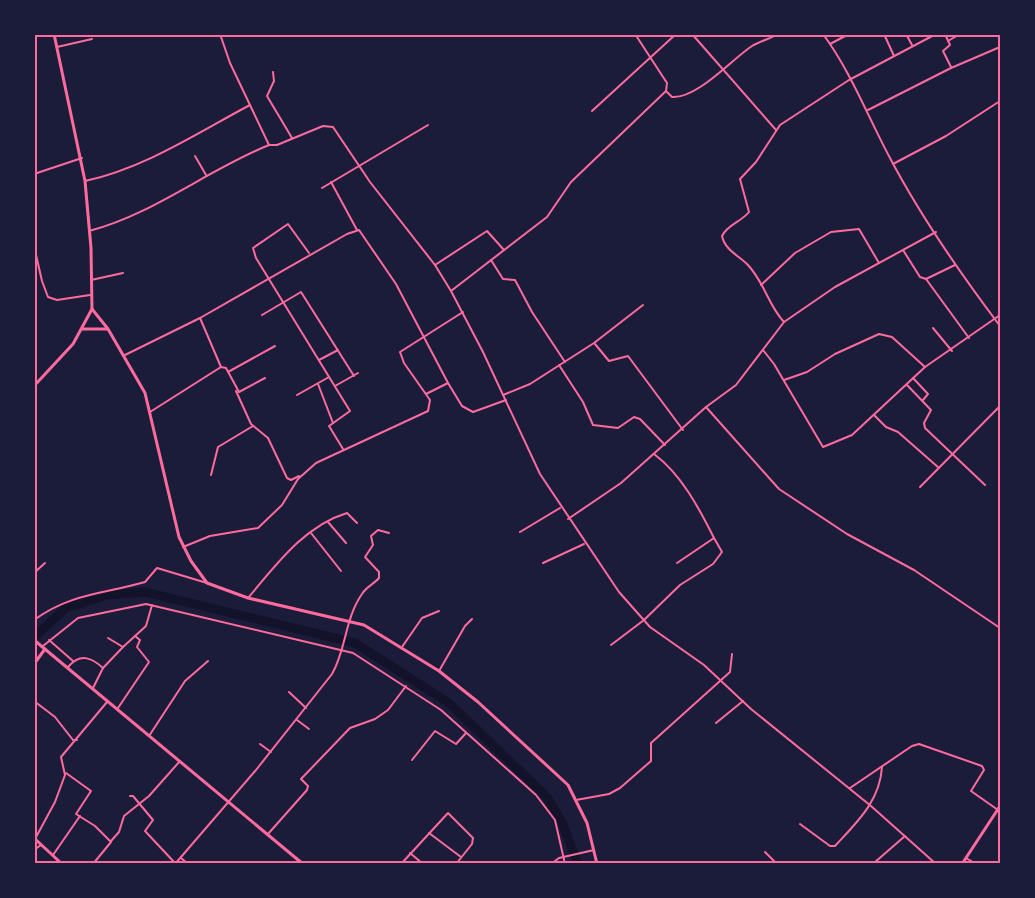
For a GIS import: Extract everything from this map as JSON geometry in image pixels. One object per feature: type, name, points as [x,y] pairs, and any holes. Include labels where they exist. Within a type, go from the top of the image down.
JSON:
[{"type":"main road","points":[[54,34],[82,158],[89,231],[92,309],[108,329],[145,393],[172,513],[183,547],[207,582],[248,598],[350,620],[402,647],[439,671],[478,702],[568,785],[576,800],[597,864]]},
{"type":"main road","points":[[34,386],[54,368],[82,329],[92,309]]},
{"type":"main road","points":[[82,329],[108,329]]},
{"type":"main road","points":[[34,640],[303,864]]},
{"type":"main road","points":[[34,663],[42,647]]},
{"type":"main road","points":[[962,864],[999,808]]},
{"type":"main road","points":[[35,839],[62,864]]},
{"type":"street","points":[[220,34],[230,63],[269,145]]},
{"type":"street","points":[[451,291],[547,217],[571,182],[666,91],[667,83],[634,34]]},
{"type":"street","points":[[592,111],[676,34]]},
{"type":"street","points":[[692,34],[776,130]]},
{"type":"street","points":[[666,91],[670,96],[679,97],[723,70],[753,45],[778,34]]},
{"type":"street","points":[[823,34],[868,110],[893,164],[955,265],[1000,326]]},
{"type":"street","points":[[830,44],[849,34]]},
{"type":"street","points":[[884,34],[894,56]]},
{"type":"street","points":[[906,34],[912,46]]},
{"type":"street","points":[[784,322],[771,309],[761,285],[747,264],[724,244],[722,236],[725,230],[742,220],[749,212],[740,179],[756,162],[776,130],[849,80],[936,34]]},
{"type":"street","points":[[945,34],[949,46],[943,51],[951,68]]},
{"type":"street","points":[[948,40],[960,34]]},
{"type":"street","points":[[57,47],[92,39]]},
{"type":"street","points":[[868,110],[951,68],[1000,47]]},
{"type":"street","points":[[273,72],[274,81],[267,96],[292,138]]},
{"type":"street","points":[[893,164],[946,136],[1000,101]]},
{"type":"street","points":[[85,181],[115,174],[138,164],[250,105]]},
{"type":"street","points":[[322,188],[428,124]]},
{"type":"street","points":[[89,231],[122,222],[206,175],[269,145],[276,145],[323,126],[331,126],[358,166],[435,265],[451,291],[540,474],[560,508],[608,578],[644,620],[850,788],[936,864]]},
{"type":"street","points":[[195,156],[206,175]]},
{"type":"street","points":[[34,174],[82,158]]},
{"type":"street","points":[[330,182],[357,230],[362,231],[396,284],[462,406],[470,412],[479,411],[506,400]]},
{"type":"street","points":[[310,254],[291,225],[278,230],[253,248],[350,411],[329,428],[343,449]]},
{"type":"street","points":[[761,285],[795,253],[831,232],[859,229],[879,263]]},
{"type":"street","points":[[124,355],[200,318],[310,254],[357,230]]},
{"type":"street","points":[[435,265],[488,231],[504,250]]},
{"type":"street","points":[[568,519],[601,499],[683,430],[706,407],[731,389],[784,322],[835,287],[936,232]]},
{"type":"street","points":[[34,246],[48,297],[57,300],[90,295]]},
{"type":"street","points":[[903,250],[920,277],[926,279],[969,338]]},
{"type":"street","points":[[491,260],[502,279],[514,279],[532,312],[565,362]]},
{"type":"street","points":[[926,279],[955,265]]},
{"type":"street","points":[[91,280],[123,273]]},
{"type":"street","points":[[262,315],[301,292],[354,376]]},
{"type":"street","points":[[503,395],[530,384],[594,344],[643,305]]},
{"type":"street","points":[[200,318],[222,367],[228,372],[252,426],[263,431],[287,478],[291,480],[343,449],[383,434],[428,411],[430,404],[426,394],[400,357],[402,350],[463,312]]},
{"type":"street","points":[[763,350],[822,447],[847,439],[925,367],[952,351],[1000,315]]},
{"type":"street","points":[[933,328],[952,351]]},
{"type":"street","points":[[783,380],[807,372],[835,354],[879,334],[892,337],[925,367]]},
{"type":"street","points":[[594,344],[609,361],[628,356],[683,430]]},
{"type":"street","points":[[228,372],[275,346]]},
{"type":"street","points":[[319,360],[338,350]]},
{"type":"street","points":[[559,365],[583,402],[593,425],[618,428],[634,417],[640,419],[665,445]]},
{"type":"street","points":[[150,412],[222,367]]},
{"type":"street","points":[[335,386],[357,373]]},
{"type":"street","points":[[297,395],[330,377]]},
{"type":"street","points":[[236,390],[241,392],[265,378]]},
{"type":"street","points":[[913,378],[928,394],[923,400]]},
{"type":"street","points":[[426,394],[448,383]]},
{"type":"street","points":[[318,384],[333,423]]},
{"type":"street","points":[[906,384],[923,400],[931,412],[924,426],[985,485]]},
{"type":"street","points":[[920,487],[951,453],[1000,406]]},
{"type":"street","points":[[706,407],[779,489],[847,534],[914,570],[1000,628]]},
{"type":"street","points":[[874,415],[939,468]]},
{"type":"street","points":[[211,476],[218,447],[252,426]]},
{"type":"street","points":[[612,645],[644,620],[662,600],[720,557],[722,552],[686,490],[667,463],[654,454]]},
{"type":"street","points":[[183,547],[210,536],[258,528],[282,505],[302,475]]},
{"type":"street","points":[[520,532],[560,508]]},
{"type":"street","points":[[248,598],[282,558],[311,532],[347,513],[357,523]]},
{"type":"street","points":[[328,522],[346,543]]},
{"type":"street","points":[[130,796],[134,796],[153,820],[144,830],[175,863],[271,752],[332,674],[342,650],[348,625],[362,594],[379,578],[379,572],[365,557],[373,545],[371,536],[378,530],[388,533]]},
{"type":"street","points":[[311,532],[341,571]]},
{"type":"street","points":[[677,563],[714,538]]},
{"type":"street","points":[[543,562],[585,544]]},
{"type":"street","points":[[34,573],[45,562]]},
{"type":"street","points":[[34,620],[56,606],[89,593],[145,582],[156,568],[207,582]]},
{"type":"street","points":[[42,647],[78,618],[135,605],[152,605],[359,656],[447,715],[546,806],[559,830],[566,864]]},
{"type":"street","points":[[92,688],[103,668],[149,621],[152,605]]},
{"type":"street","points":[[402,647],[422,618],[439,611]]},
{"type":"street","points":[[439,671],[465,626],[472,619]]},
{"type":"street","points":[[118,709],[149,662],[137,647],[140,640],[135,636]]},
{"type":"street","points":[[108,638],[123,647]]},
{"type":"street","points":[[49,640],[72,661]]},
{"type":"street","points":[[576,800],[612,793],[639,774],[651,760],[651,744],[731,670],[732,654]]},
{"type":"street","points":[[67,667],[72,661],[86,658],[103,668]]},
{"type":"street","points":[[149,736],[185,681],[208,661]]},
{"type":"street","points":[[268,834],[307,790],[308,786],[301,777],[309,768],[350,728],[375,719],[391,708],[406,686]]},
{"type":"street","points":[[289,692],[306,708]]},
{"type":"street","points":[[34,701],[56,717],[73,740],[77,740]]},
{"type":"street","points":[[35,839],[55,802],[65,772],[61,757],[108,701]]},
{"type":"street","points":[[716,723],[743,701]]},
{"type":"street","points":[[297,720],[309,729]]},
{"type":"street","points":[[412,760],[435,731],[456,744],[466,733]]},
{"type":"street","points":[[260,744],[271,752]]},
{"type":"street","points":[[850,788],[916,744],[963,758],[984,769],[972,793],[999,808]]},
{"type":"street","points":[[93,864],[119,832],[122,818],[140,803],[180,761]]},
{"type":"street","points":[[800,824],[833,847],[871,806],[881,778],[882,765]]},
{"type":"street","points":[[65,772],[91,791],[75,812],[95,826],[111,842]]},
{"type":"street","points":[[400,864],[446,813],[449,813],[473,838],[472,844],[456,864]]},
{"type":"street","points":[[53,855],[80,816]]},
{"type":"street","points":[[429,833],[461,857]]},
{"type":"street","points":[[874,863],[904,836]]},
{"type":"street","points":[[34,850],[41,844]]},
{"type":"street","points":[[551,864],[564,857],[593,850]]},
{"type":"street","points":[[765,852],[777,864]]},
{"type":"street","points":[[410,853],[423,864]]},
{"type":"street","points":[[180,857],[188,864]]},
{"type":"street","points":[[966,858],[976,864]]},
{"type":"waterway","points":[[34,637],[66,608],[107,595],[145,592],[355,643],[449,703],[547,797],[562,822],[578,864]]}]
